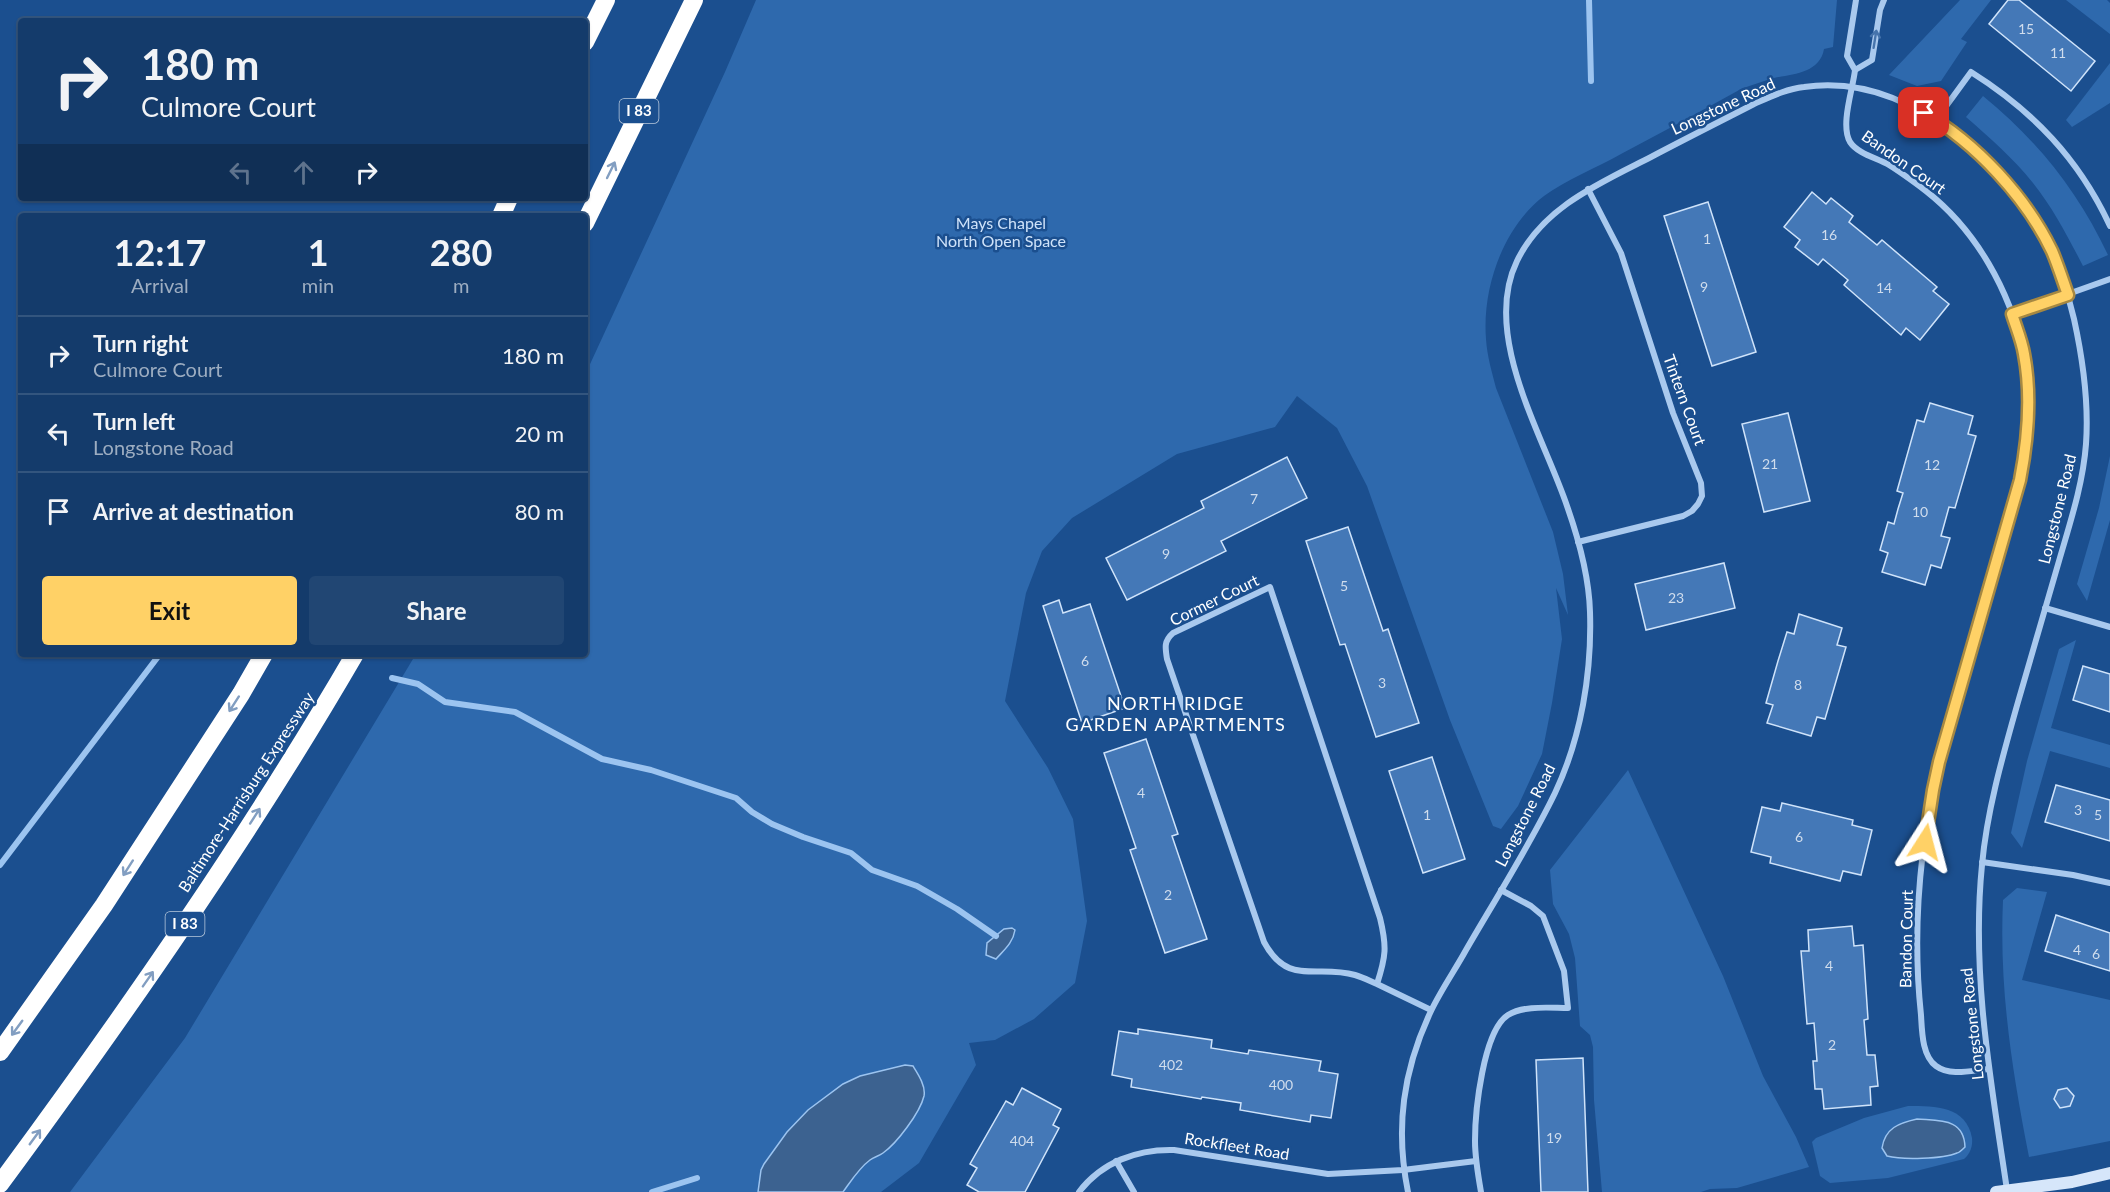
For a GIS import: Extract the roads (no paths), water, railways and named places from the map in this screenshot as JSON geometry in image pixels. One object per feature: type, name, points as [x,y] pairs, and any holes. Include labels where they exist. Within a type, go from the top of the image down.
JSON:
[{"type":"highway","points":[[588,36],[606,0]]},
{"type":"highway","name":"I 83","points":[[588,217],[694,0]]},
{"type":"highway","points":[[0,1052],[104,905],[241,694],[262,657]]},
{"type":"highway","name":"Baltimore-Harrisburg Expressway","points":[[0,1184],[167,952],[308,734],[353,657]]},
{"type":"main road","points":[[2002,1191],[2072,1182],[2110,1173]]},
{"type":"street","name":"Bandon Court","points":[[1856,0],[1847,56],[1855,70],[1854,87],[1846,122],[1846,133],[1851,144],[1897,171],[1953,214],[1978,246],[1995,276],[2012,314],[2024,354],[2028,392],[2028,437],[2017,491],[1933,790],[1919,892],[1917,941],[1919,997],[1927,1054],[1934,1065],[1944,1071],[1957,1072],[1989,1068]]},
{"type":"street","points":[[1855,70],[1872,60],[1880,10],[1884,0]]},
{"type":"street","points":[[1936,120],[1971,72],[2015,102],[2045,129],[2078,169],[2110,226]]},
{"type":"street","name":"Longstone Road","points":[[1408,1192],[1403,1170],[1401,1125],[1405,1092],[1414,1053],[1431,1010],[1555,792],[1572,749],[1583,705],[1589,657],[1590,611],[1585,571],[1578,542],[1567,505],[1516,376],[1509,347],[1506,315],[1508,287],[1515,263],[1531,237],[1551,216],[1588,189],[1754,104],[1802,87],[1854,87],[1888,95],[1936,120],[1988,162],[2011,189],[2052,251],[2068,295],[2081,351],[2087,398],[2086,446],[2078,492],[2006,742],[1986,832],[1982,862],[1978,942],[1980,981],[2002,1191]]},
{"type":"street","name":"Tintern Court","points":[[1578,542],[1683,516],[1692,511],[1702,496],[1701,483],[1673,413],[1621,252],[1588,189]]},
{"type":"street","points":[[2012,314],[2110,279]]},
{"type":"street","name":"Cormer Court","points":[[1377,984],[1386,947],[1380,918],[1270,587],[1173,633],[1166,639],[1165,648],[1264,942],[1272,956],[1282,966],[1298,970],[1354,974],[1431,1010]]},
{"type":"street","points":[[2045,608],[2110,627]]},
{"type":"street","points":[[1982,862],[2073,875],[2110,883]]},
{"type":"street","points":[[1481,1192],[1476,1161],[1476,1121],[1486,1052],[1499,1023],[1510,1014],[1524,1010],[1568,1008],[1564,971],[1543,916],[1531,906],[1501,890]]},
{"type":"street","name":"Rockfleet Road","points":[[1079,1192],[1093,1175],[1116,1161],[1146,1151],[1174,1150],[1328,1174],[1403,1170],[1476,1161]]},
{"type":"street","points":[[1116,1161],[1134,1192]]},
{"type":"waterway","points":[[1589,0],[1591,81]]},
{"type":"waterway","points":[[0,865],[158,657]]},
{"type":"waterway","points":[[392,678],[418,684],[445,702],[515,712],[602,759],[651,770],[736,798],[752,812],[772,824],[851,853],[872,870],[917,886],[957,909],[996,936]]},
{"type":"waterway","points":[[652,1192],[697,1178]]},
{"type":"district","name":"NORTH RIDGE GARDEN APARTMENTS","points":[[1176,714]]},
{"type":"park label","name":"Mays Chapel North Open Space","points":[[1001,232]]}]
